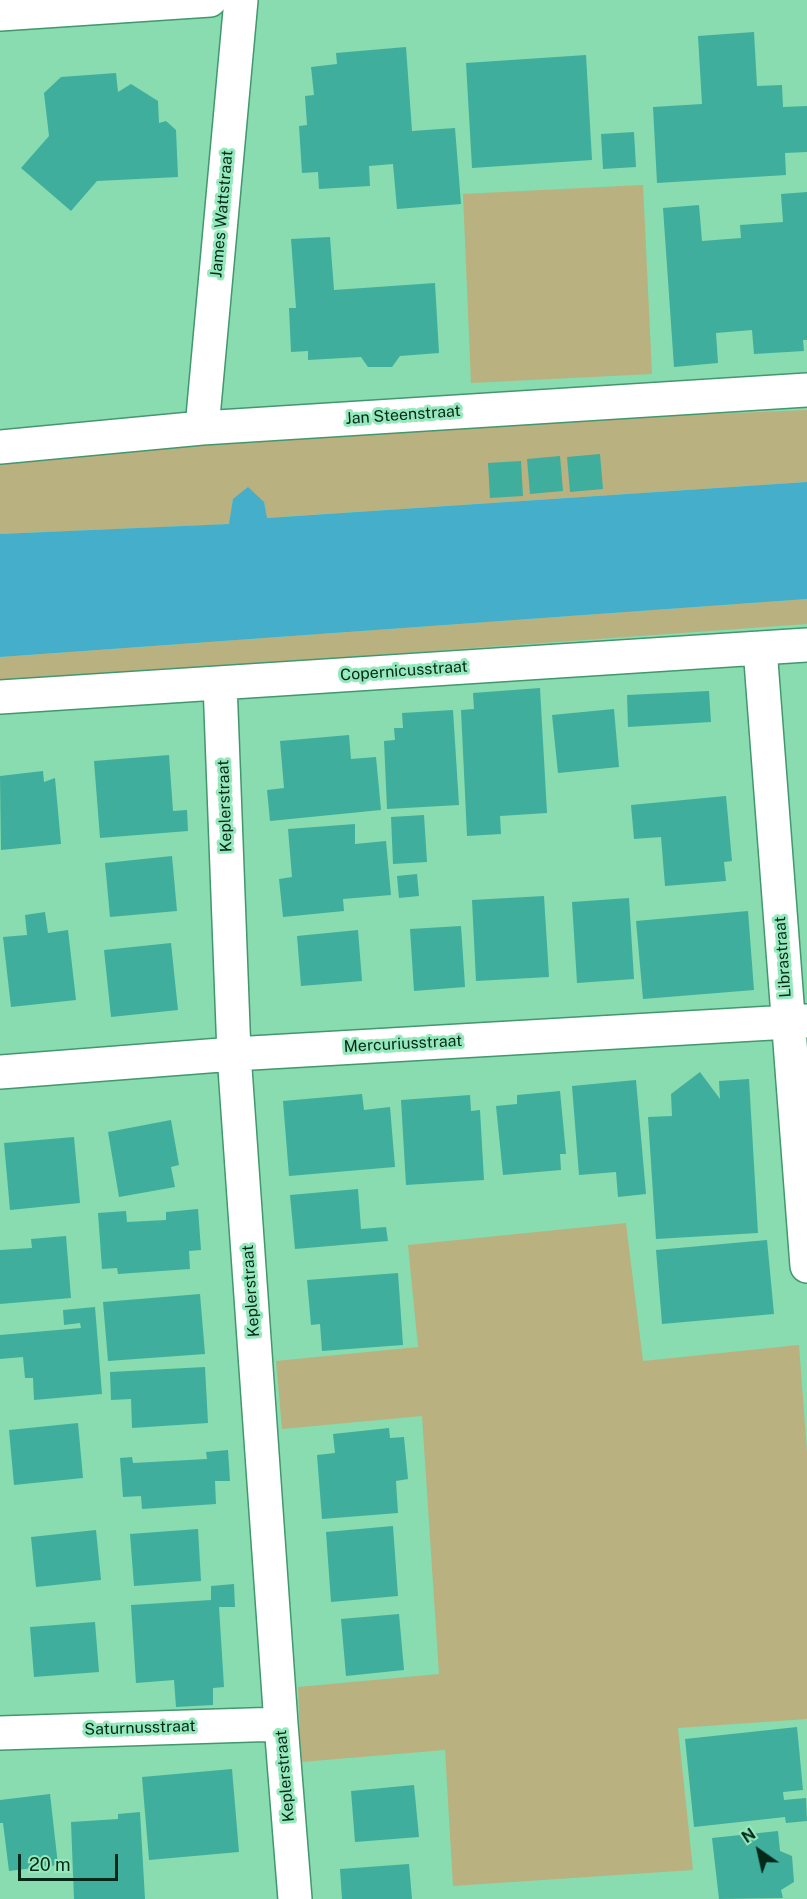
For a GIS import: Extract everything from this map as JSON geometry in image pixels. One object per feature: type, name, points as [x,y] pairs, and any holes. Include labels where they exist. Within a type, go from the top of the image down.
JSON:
[{"type":"street","points":[[0,14],[210,0]]},
{"type":"street","name":"James Wattstraat","points":[[202,428],[241,0]]},
{"type":"street","name":"Jan Steenstraat","points":[[0,447],[202,428],[807,390]]},
{"type":"street","name":"Copernicusstraat","points":[[0,697],[807,645]]},
{"type":"street","name":"Librastraat","points":[[760,648],[797,1022],[807,1266]]},
{"type":"street","name":"Keplerstraat","points":[[220,683],[234,1054],[281,1724],[296,1899]]},
{"type":"street","name":"Mercuriusstraat","points":[[0,1072],[234,1054],[797,1022]]},
{"type":"street","name":"Saturnusstraat","points":[[0,1733],[281,1724]]},
{"type":"shaded area","points":[[643,185],[652,374],[471,383],[463,194]]},
{"type":"shaded area","points":[[807,410],[807,482],[266,518],[233,499],[230,524],[0,534],[0,461],[290,439],[640,417]]},
{"type":"shaded area","points":[[807,599],[807,624],[0,682],[0,657]]},
{"type":"shaded area","points":[[626,1223],[643,1361],[799,1345],[807,1452],[807,1719],[678,1728],[693,1870],[453,1886],[445,1750],[301,1762],[298,1687],[439,1674],[422,1416],[282,1429],[276,1361],[418,1347],[408,1245]]},
{"type":"water","points":[[807,482],[807,599],[0,657],[0,534],[229,524],[233,499],[248,487],[264,502],[267,518]]},
{"type":"building","points":[[754,32],[757,86],[782,85],[783,107],[807,106],[807,152],[785,153],[786,175],[657,183],[653,107],[702,104],[698,36]]},
{"type":"building","points":[[406,47],[412,131],[455,128],[461,204],[397,209],[393,164],[369,166],[370,186],[319,189],[318,172],[302,173],[299,126],[307,125],[305,96],[314,95],[311,67],[337,64],[336,53]]},
{"type":"building","points":[[586,55],[592,160],[472,168],[466,63]]},
{"type":"building","points":[[116,73],[118,92],[131,84],[158,101],[159,123],[166,121],[176,130],[178,177],[97,181],[71,211],[21,168],[49,136],[44,93],[61,77]]},
{"type":"building","points":[[634,132],[636,167],[603,169],[601,134]]},
{"type":"building","points":[[807,192],[807,340],[803,340],[804,351],[754,354],[752,330],[716,333],[718,363],[674,367],[663,208],[699,205],[702,241],[741,238],[740,225],[783,222],[781,194]]},
{"type":"building","points":[[330,237],[334,290],[435,283],[439,353],[400,356],[392,367],[368,367],[361,357],[308,360],[308,351],[291,352],[289,308],[296,308],[291,239]]},
{"type":"building","points":[[600,454],[603,489],[570,492],[567,457]]},
{"type":"building","points":[[560,456],[563,491],[530,494],[527,459]]},
{"type":"building","points":[[521,461],[523,496],[490,498],[488,463]]},
{"type":"building","points":[[540,688],[547,813],[500,816],[501,834],[467,836],[461,710],[474,709],[473,693]]},
{"type":"building","points":[[709,691],[711,722],[628,727],[627,695]]},
{"type":"building","points":[[614,709],[619,767],[558,773],[552,715]]},
{"type":"building","points":[[453,710],[459,805],[387,809],[384,741],[395,740],[394,728],[403,728],[402,713]]},
{"type":"building","points":[[349,735],[351,759],[376,757],[381,810],[270,821],[267,790],[284,788],[280,741]]},
{"type":"building","points":[[169,755],[173,811],[187,810],[188,831],[100,838],[94,761]]},
{"type":"building","points":[[43,771],[44,782],[55,778],[61,844],[1,850],[0,776]]},
{"type":"building","points":[[726,796],[732,861],[724,862],[726,881],[665,886],[661,837],[634,839],[631,805]]},
{"type":"building","points":[[424,815],[427,862],[393,864],[391,817]]},
{"type":"building","points":[[355,824],[355,844],[386,841],[391,895],[343,899],[344,911],[283,917],[279,879],[292,877],[288,829]]},
{"type":"building","points":[[172,856],[177,911],[110,917],[105,863]]},
{"type":"building","points":[[417,874],[419,896],[399,898],[397,876]]},
{"type":"building","points":[[544,896],[549,977],[476,981],[472,900]]},
{"type":"building","points":[[629,898],[634,979],[577,983],[572,902]]},
{"type":"building","points":[[748,911],[754,990],[643,999],[636,921]]},
{"type":"building","points":[[45,912],[48,933],[68,930],[76,1000],[11,1007],[3,937],[27,935],[25,915]]},
{"type":"building","points":[[461,926],[465,987],[414,991],[410,929]]},
{"type":"building","points":[[358,930],[362,981],[301,986],[297,936]]},
{"type":"building","points":[[171,943],[178,1010],[111,1017],[104,950]]},
{"type":"building","points":[[700,1072],[720,1099],[719,1081],[749,1079],[758,1233],[656,1239],[648,1117],[672,1116],[671,1094]]},
{"type":"building","points":[[636,1080],[646,1194],[618,1197],[616,1172],[579,1175],[572,1086]]},
{"type":"building","points":[[560,1091],[566,1154],[560,1154],[561,1170],[503,1175],[496,1106],[517,1104],[517,1095]]},
{"type":"building","points":[[362,1094],[364,1110],[390,1107],[395,1167],[289,1176],[283,1101]]},
{"type":"building","points":[[470,1095],[471,1111],[480,1110],[484,1180],[406,1185],[401,1100]]},
{"type":"building","points":[[171,1120],[179,1165],[171,1167],[175,1187],[119,1197],[108,1132]]},
{"type":"building","points":[[74,1137],[80,1203],[10,1210],[4,1143]]},
{"type":"building","points":[[358,1189],[361,1229],[386,1227],[388,1241],[295,1249],[290,1195]]},
{"type":"building","points":[[198,1209],[201,1250],[189,1251],[190,1269],[118,1274],[117,1268],[102,1269],[98,1213],[126,1211],[127,1222],[166,1220],[166,1212]]},
{"type":"building","points":[[66,1236],[71,1298],[0,1304],[0,1250],[32,1248],[31,1239]]},
{"type":"building","points":[[767,1240],[774,1314],[662,1324],[656,1250]]},
{"type":"building","points":[[398,1273],[403,1345],[322,1351],[320,1324],[311,1325],[307,1280]]},
{"type":"building","points":[[200,1294],[205,1354],[108,1361],[103,1302]]},
{"type":"building","points":[[95,1307],[102,1394],[34,1400],[33,1378],[25,1378],[23,1357],[0,1359],[0,1335],[81,1328],[80,1323],[64,1325],[63,1310]]},
{"type":"building","points":[[205,1367],[208,1423],[132,1428],[131,1399],[111,1400],[110,1372]]},
{"type":"building","points":[[78,1423],[83,1478],[14,1485],[9,1430]]},
{"type":"building","points":[[389,1428],[390,1438],[404,1437],[408,1479],[396,1481],[398,1513],[322,1519],[317,1455],[335,1453],[333,1434]]},
{"type":"building","points":[[228,1450],[230,1481],[215,1481],[216,1504],[142,1509],[141,1496],[123,1497],[120,1458],[132,1457],[133,1463],[207,1459],[206,1452]]},
{"type":"building","points":[[393,1526],[398,1596],[331,1602],[326,1532]]},
{"type":"building","points":[[198,1529],[201,1581],[134,1586],[130,1534]]},
{"type":"building","points":[[96,1530],[101,1580],[36,1587],[31,1537]]},
{"type":"building","points":[[234,1584],[235,1607],[219,1607],[224,1687],[213,1688],[213,1705],[176,1707],[174,1680],[136,1683],[131,1605],[211,1600],[211,1586]]},
{"type":"building","points":[[399,1614],[404,1670],[346,1676],[341,1619]]},
{"type":"building","points":[[95,1622],[99,1672],[34,1677],[30,1627]]},
{"type":"building","points":[[797,1727],[803,1790],[783,1792],[784,1800],[806,1798],[807,1821],[786,1823],[785,1817],[694,1827],[685,1739]]},
{"type":"building","points":[[232,1769],[239,1852],[149,1860],[142,1777]]},
{"type":"building","points":[[414,1785],[419,1837],[355,1842],[351,1791]]},
{"type":"building","points":[[50,1794],[58,1865],[9,1871],[3,1823],[0,1823],[0,1800]]},
{"type":"building","points":[[140,1812],[145,1899],[74,1899],[71,1822],[118,1819],[118,1814]]},
{"type":"building","points":[[778,1831],[780,1851],[792,1856],[794,1882],[781,1890],[783,1898],[719,1899],[712,1838]]},
{"type":"building","points":[[409,1864],[412,1899],[342,1899],[340,1869]]}]
